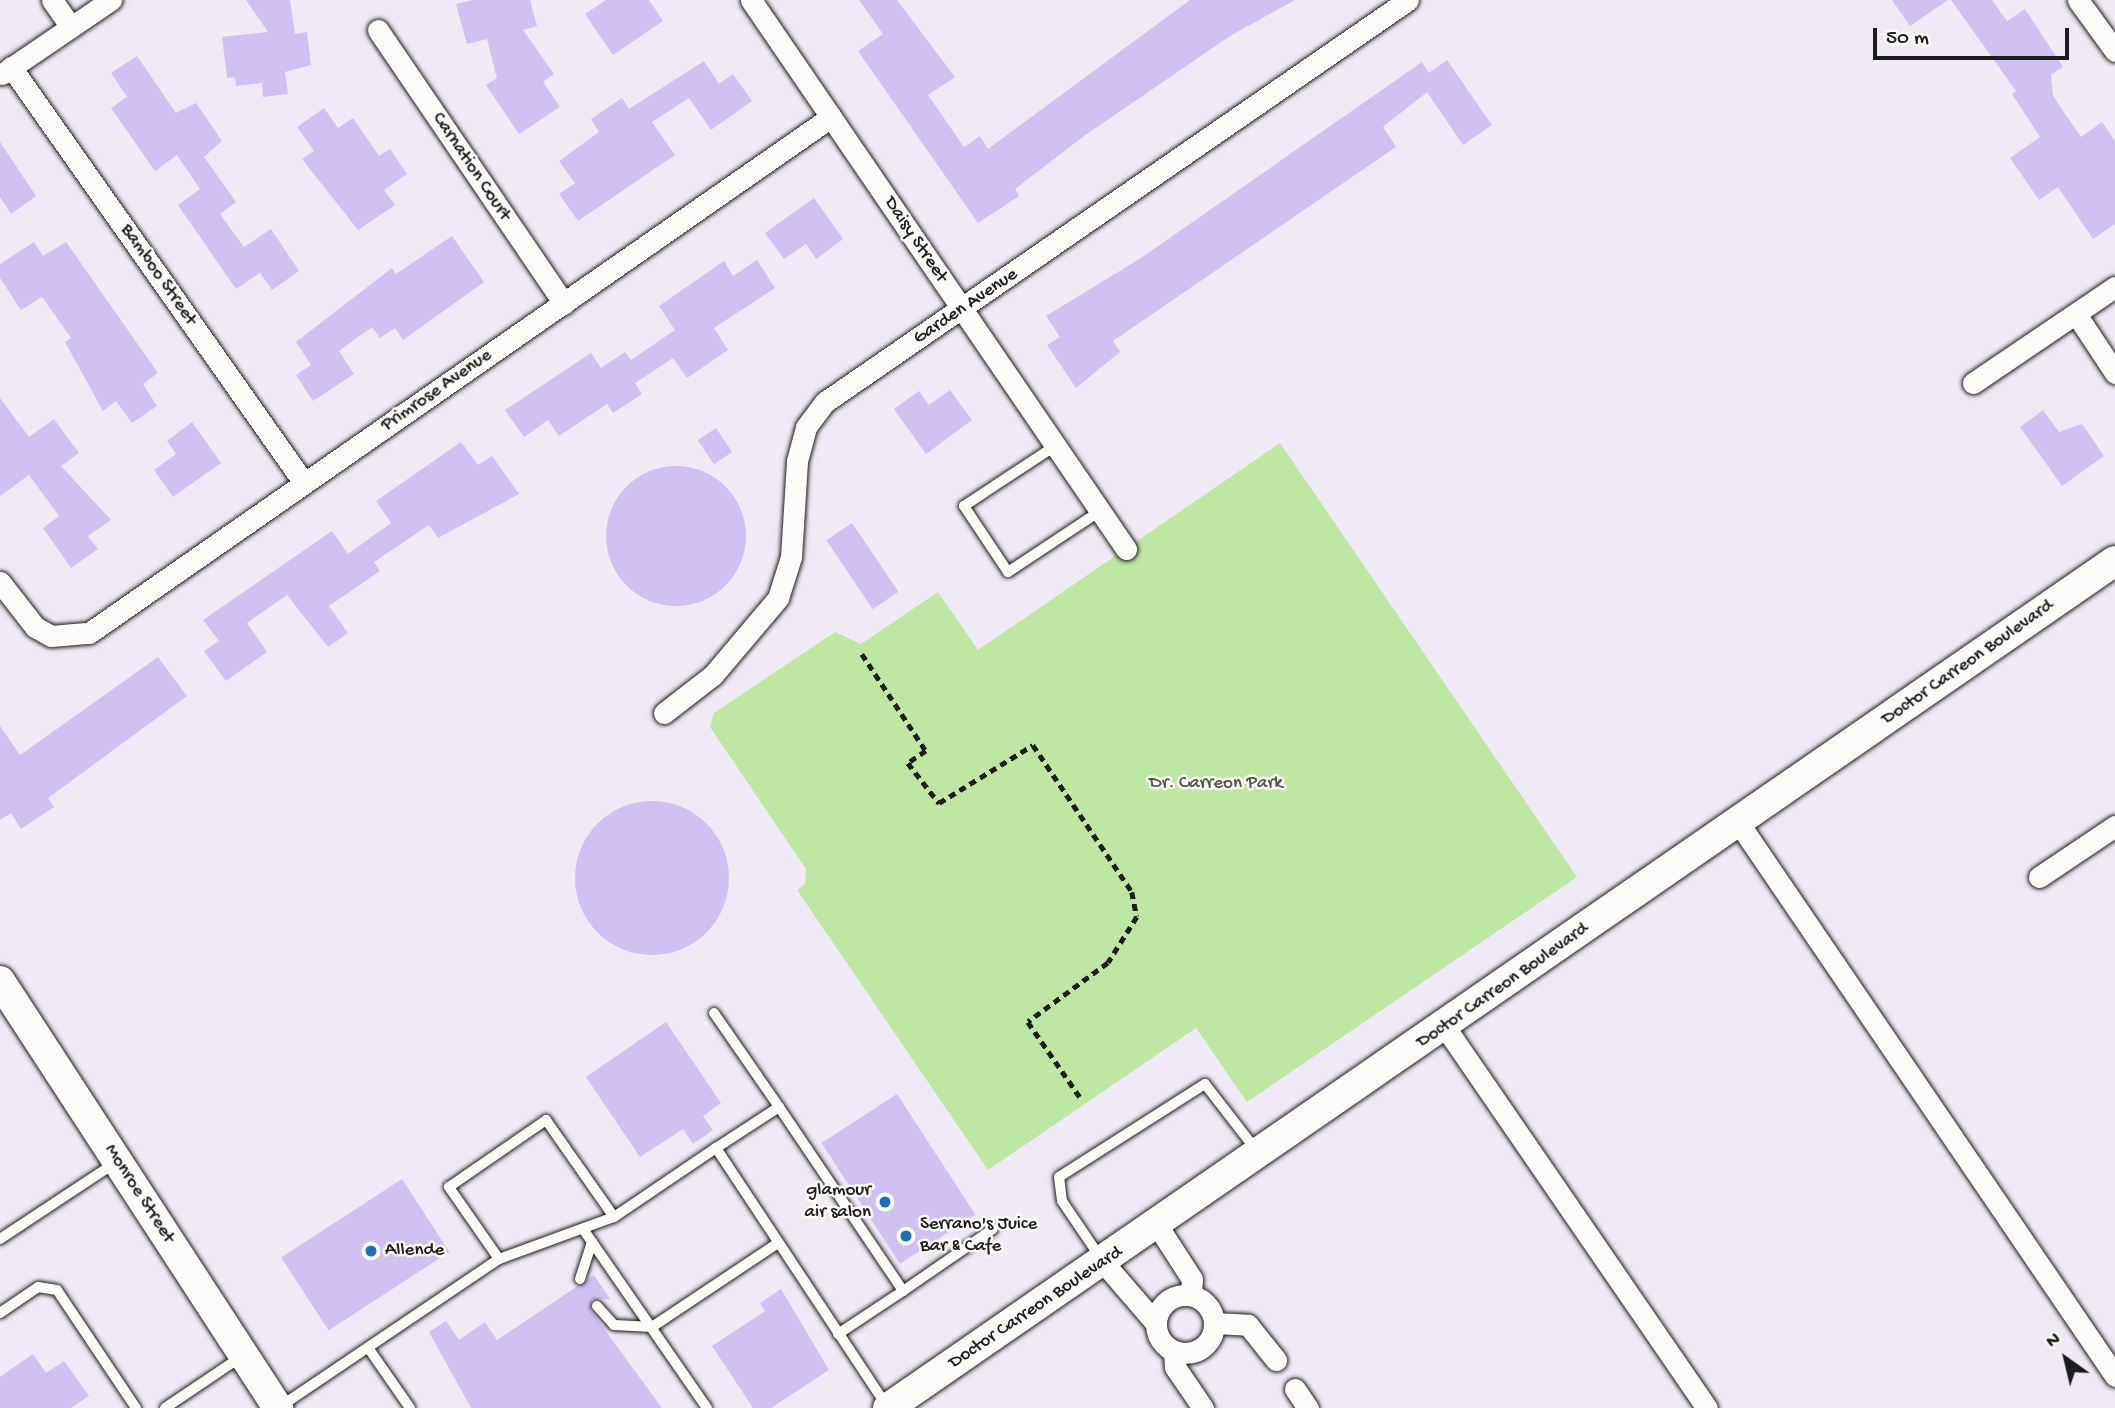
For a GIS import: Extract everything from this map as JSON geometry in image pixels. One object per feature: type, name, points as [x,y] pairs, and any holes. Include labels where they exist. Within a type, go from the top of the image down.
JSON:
[{"type":"main road","name":"Doctor Carreon Boulevard","points":[[888,1408],[1445,1027],[2115,561]]},
{"type":"main road","name":"Monroe Street","points":[[2,988],[278,1408]]},
{"type":"street","points":[[52,0],[71,27]]},
{"type":"street","points":[[6,71],[111,0]]},
{"type":"street","name":"Daisy Street","points":[[751,0],[1126,549]]},
{"type":"street","name":"Garden Avenue","points":[[664,713],[713,675],[778,598],[791,558],[797,461],[811,421],[825,402],[1408,0]]},
{"type":"street","points":[[2078,0],[2115,51]]},
{"type":"street","name":"Carnation Court","points":[[378,30],[564,304]]},
{"type":"street","name":"Bamboo Street","points":[[6,71],[304,483]]},
{"type":"street","name":"Primrose Avenue","points":[[0,582],[35,627],[51,636],[89,633],[831,117]]},
{"type":"street","points":[[1973,383],[2115,287]]},
{"type":"street","points":[[2076,314],[2115,373]]},
{"type":"street","points":[[1738,822],[2115,1376]]},
{"type":"street","points":[[2039,877],[2115,826]]},
{"type":"street","points":[[1445,1027],[1532,1145],[1707,1408]]},
{"type":"street","points":[[1157,1225],[1192,1279],[1191,1295]]},
{"type":"street","points":[[1103,1262],[1154,1321],[1159,1339],[1174,1352],[1175,1367],[1203,1408]]},
{"type":"street","points":[[1154,1321],[1164,1303],[1191,1295],[1207,1305],[1214,1322],[1202,1348],[1174,1352]]},
{"type":"street","points":[[1214,1322],[1253,1328],[1276,1360]]},
{"type":"street","points":[[1295,1388],[1308,1408]]},
{"type":"lane","points":[[1055,446],[964,506],[1008,572],[1100,511]]},
{"type":"lane","points":[[714,1013],[903,1291]]},
{"type":"lane","points":[[1103,1262],[1062,1201],[1059,1177],[1205,1084],[1260,1154]]},
{"type":"lane","points":[[278,1408],[499,1259],[614,1217],[779,1107]]},
{"type":"lane","points":[[499,1259],[449,1187],[546,1120],[614,1217]]},
{"type":"lane","points":[[716,1148],[888,1408]]},
{"type":"lane","points":[[0,1239],[117,1161]]},
{"type":"lane","points":[[583,1229],[707,1408]]},
{"type":"lane","points":[[838,1334],[993,1229]]},
{"type":"lane","points":[[580,1279],[592,1242]]},
{"type":"lane","points":[[597,1306],[614,1325],[652,1326],[778,1243]]},
{"type":"lane","points":[[0,1313],[38,1287],[57,1290],[136,1408]]},
{"type":"lane","points":[[369,1349],[410,1408]]},
{"type":"lane","points":[[165,1408],[244,1355]]},
{"type":"path","points":[[862,654],[926,751],[908,763],[939,803],[1033,745],[1132,892],[1137,916],[1108,962],[1028,1022],[1080,1097]]},
{"type":"green space","name":"Dr. Carreon Park","points":[[1280,443],[1577,877],[1247,1102],[1196,1028],[988,1170],[797,890],[805,884],[806,869],[710,727],[714,713],[835,632],[861,644],[938,592],[978,650]]},
{"type":"building","points":[[246,0],[290,0],[295,34],[307,32],[311,65],[285,72],[288,94],[263,97],[262,83],[236,86],[235,77],[227,78],[222,37],[268,32]]},
{"type":"building","points":[[473,0],[530,0],[537,26],[523,30],[554,74],[543,82],[560,107],[519,134],[486,85],[497,78],[487,39],[467,44],[456,4]]},
{"type":"building","points":[[606,0],[649,0],[663,21],[613,55],[585,14]]},
{"type":"building","points":[[859,0],[897,0],[955,77],[928,95],[964,147],[980,136],[988,149],[1190,0],[1295,0],[1230,36],[1084,136],[1015,189],[1019,196],[978,223],[858,51],[883,34]]},
{"type":"building","points":[[1892,0],[1948,0],[1910,26]]},
{"type":"building","points":[[1951,0],[1992,0],[2007,21],[2025,9],[2063,67],[2051,75],[2053,96],[2081,137],[2102,122],[2115,141],[2115,224],[2093,239],[2058,187],[2039,200],[2010,158],[2040,137],[2012,94],[2016,91]]},
{"type":"building","points":[[137,56],[176,113],[196,103],[222,141],[204,157],[236,202],[220,214],[244,247],[271,229],[299,271],[272,290],[260,273],[236,289],[178,205],[200,189],[177,155],[155,171],[111,108],[127,97],[111,73]]},
{"type":"building","points":[[1447,60],[1492,125],[1463,145],[1427,92],[1383,127],[1396,147],[1113,341],[1120,352],[1076,388],[1047,345],[1060,337],[1046,316],[1141,258],[1422,62],[1429,73]]},
{"type":"building","points":[[704,61],[719,84],[733,74],[752,101],[711,130],[689,98],[652,122],[675,155],[578,221],[559,194],[575,183],[559,161],[599,132],[591,119],[622,98],[629,109]]},
{"type":"building","points":[[324,108],[338,128],[353,118],[379,156],[390,149],[407,174],[384,190],[395,205],[358,230],[302,159],[314,151],[297,127]]},
{"type":"building","points":[[0,142],[36,196],[11,214],[0,197]]},
{"type":"building","points":[[814,198],[843,239],[816,259],[806,244],[784,259],[765,233]]},
{"type":"building","points":[[452,236],[484,282],[403,340],[395,328],[380,338],[372,327],[339,351],[354,374],[313,401],[296,375],[311,365],[296,342],[392,268],[396,274]]},
{"type":"building","points":[[34,242],[43,256],[66,242],[158,373],[143,384],[157,406],[132,423],[116,401],[103,411],[65,342],[71,338],[42,297],[21,310],[0,278],[0,264]]},
{"type":"building","points":[[757,260],[775,288],[714,328],[728,350],[687,378],[673,358],[635,383],[642,394],[613,413],[607,404],[559,436],[548,420],[524,437],[505,410],[591,353],[601,368],[625,352],[631,360],[675,330],[659,306],[724,261],[733,276]]},
{"type":"building","points":[[950,390],[972,420],[926,454],[894,409],[919,391],[929,405]]},
{"type":"building","points":[[0,398],[29,437],[54,419],[79,453],[61,466],[111,520],[88,536],[98,549],[71,568],[43,528],[59,516],[29,475],[0,496]]},
{"type":"building","points":[[2043,410],[2059,432],[2082,424],[2104,456],[2062,486],[2020,427]]},
{"type":"building","points":[[192,422],[221,463],[173,497],[154,470],[176,454],[167,441]]},
{"type":"building","points":[[716,428],[732,452],[714,464],[698,440]]},
{"type":"building","points":[[461,442],[478,465],[492,456],[519,494],[438,538],[429,525],[374,562],[380,571],[329,606],[348,633],[328,647],[287,595],[247,623],[267,652],[226,681],[204,651],[219,641],[203,620],[332,531],[348,554],[391,523],[376,501]]},
{"type":"building","points":[[676,466],[703,472],[725,487],[740,509],[746,536],[740,563],[725,585],[703,600],[676,606],[649,600],[627,585],[612,563],[606,536],[612,509],[627,487],[649,472]]},
{"type":"building","points":[[852,523],[898,592],[873,609],[826,540]]},
{"type":"building","points":[[158,657],[187,696],[48,798],[54,807],[21,829],[11,813],[0,820],[0,726],[20,755]]},
{"type":"building","points":[[652,801],[681,807],[706,824],[723,849],[729,878],[723,907],[706,932],[681,949],[652,955],[623,949],[598,932],[581,907],[575,878],[581,849],[598,824],[623,807]]},
{"type":"building","points":[[666,1022],[721,1103],[703,1116],[713,1130],[693,1144],[683,1129],[640,1157],[586,1077]]},
{"type":"building","points":[[897,1094],[975,1215],[900,1264],[822,1143]]},
{"type":"building","points":[[402,1179],[449,1252],[329,1330],[281,1257]]},
{"type":"building","points":[[594,1275],[610,1299],[592,1300],[591,1311],[662,1408],[471,1408],[429,1332],[446,1321],[459,1340],[485,1322],[497,1340]]},
{"type":"building","points":[[781,1289],[829,1370],[771,1408],[753,1408],[712,1346],[765,1311],[760,1303]]},
{"type":"building","points":[[33,1354],[46,1373],[64,1361],[89,1396],[71,1408],[0,1408],[0,1377]]},
{"type":"place","name":"glamour air salon","points":[[885,1202]]},
{"type":"place","name":"Serrano's Juice Bar & Cafe","points":[[906,1236]]},
{"type":"place","name":"Allende","points":[[371,1251]]}]
